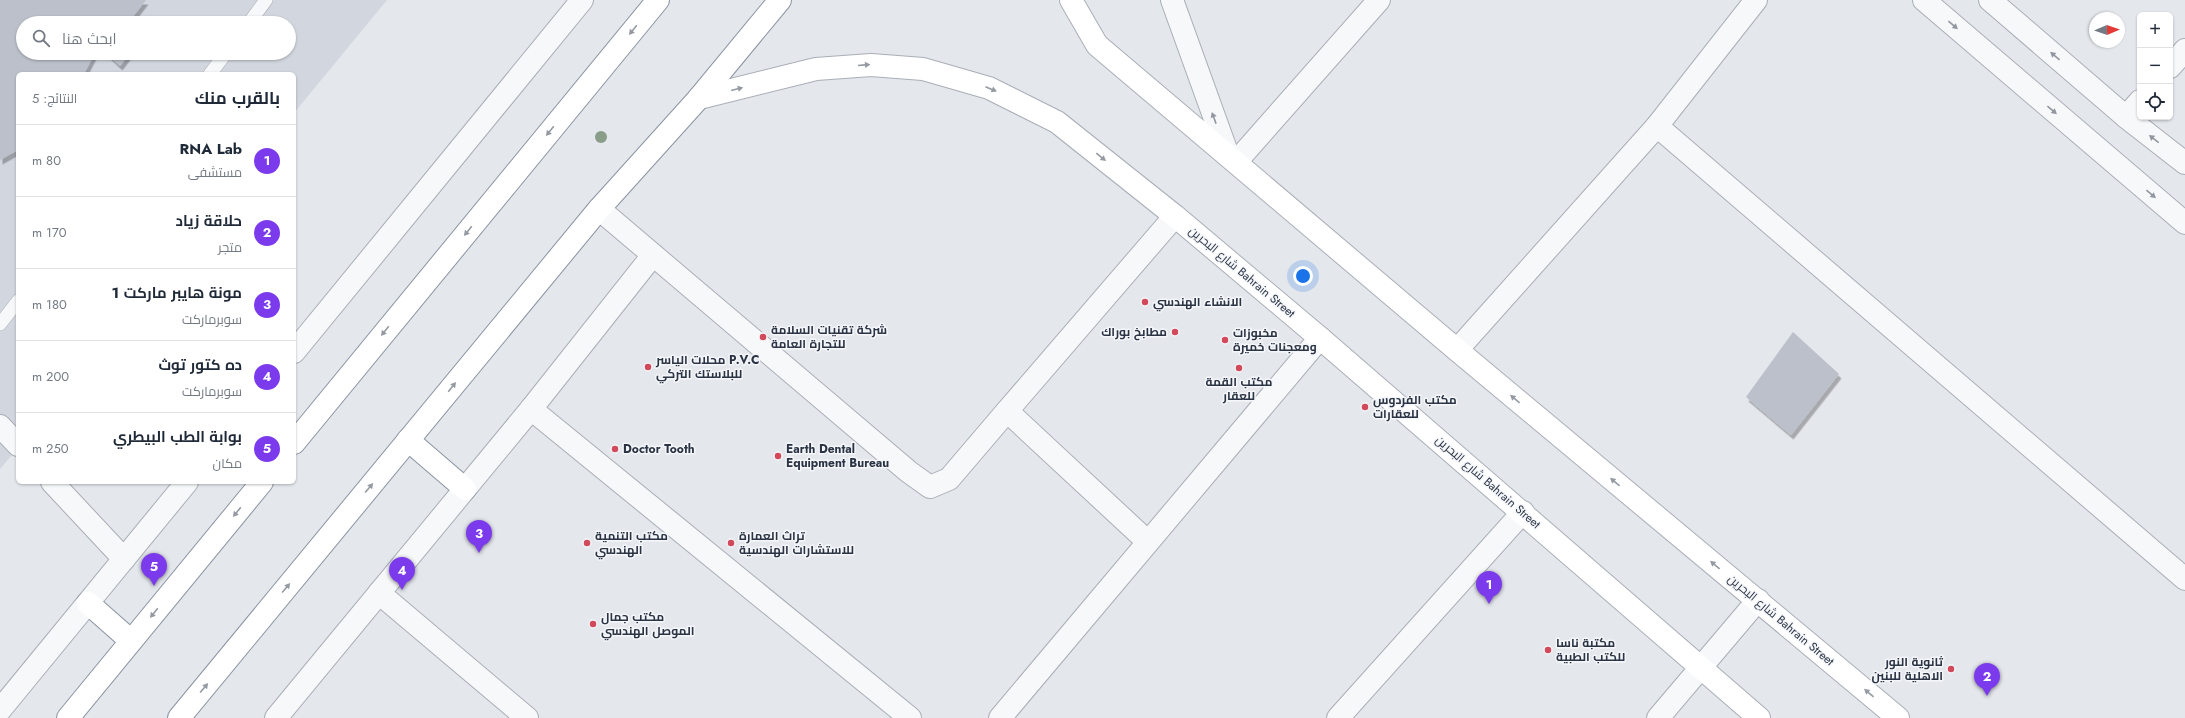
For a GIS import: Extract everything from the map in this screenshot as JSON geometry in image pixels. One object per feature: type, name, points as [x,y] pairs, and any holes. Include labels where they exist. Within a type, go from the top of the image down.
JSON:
[{"type":"main road","points":[[296,441],[658,0]]},
{"type":"main road","points":[[179,718],[599,209],[699,98],[780,0]]},
{"type":"main road","name":"شارع البحرين Bahrain Street","points":[[1071,0],[1097,45],[1457,350],[1898,718]]},
{"type":"main road","name":"شارع البحرين Bahrain Street","points":[[699,98],[816,69],[871,65],[923,69],[989,88],[1058,122],[1175,216],[1320,338],[1759,718]]},
{"type":"main road","points":[[408,440],[465,489]]},
{"type":"main road","points":[[68,718],[260,484]]},
{"type":"main road","points":[[88,603],[131,641]]},
{"type":"street","points":[[296,350],[582,0]]},
{"type":"street","points":[[1172,0],[1232,158],[1379,0]]},
{"type":"street","points":[[1457,350],[1657,126],[1756,0]]},
{"type":"street","points":[[1924,0],[2185,223]]},
{"type":"street","points":[[1990,0],[2133,109],[2185,163]]},
{"type":"street","points":[[2173,64],[2185,50]]},
{"type":"street","points":[[1657,126],[2185,580]]},
{"type":"street","points":[[599,209],[909,472],[930,487],[949,479],[1175,216]]},
{"type":"street","points":[[276,718],[531,409],[653,255]]},
{"type":"street","points":[[1000,718],[1320,338]]},
{"type":"street","points":[[531,409],[910,718]]},
{"type":"street","points":[[1007,411],[1148,542]]},
{"type":"street","points":[[0,426],[16,443]]},
{"type":"street","points":[[54,484],[124,559]]},
{"type":"street","points":[[0,710],[185,484]]},
{"type":"street","points":[[1338,718],[1522,512]]},
{"type":"street","points":[[379,593],[527,718]]},
{"type":"street","points":[[1658,718],[1758,600]]},
{"type":"lane","points":[[253,16],[266,0]]},
{"type":"lane","points":[[212,72],[221,60]]},
{"type":"lane","points":[[0,324],[16,304]]},
{"type":"shaded area","points":[[0,0],[387,0],[296,111],[296,72],[16,72],[16,450],[0,469]]},
{"type":"building","points":[[0,0],[146,0],[134,16],[16,16],[16,60],[91,60],[85,72],[16,72],[16,151],[0,160]]},
{"type":"building","points":[[114,60],[125,60],[120,66]]},
{"type":"building","points":[[1793,332],[1839,374],[1791,435],[1746,397]]},
{"type":"place","name":"الانشاء الهندسي","points":[[1145,302]]},
{"type":"place","name":"مطابخ بوراك","points":[[1175,332]]},
{"type":"place","name":"شركة تقنيات السلامة للتجارة العامة","points":[[763,337]]},
{"type":"place","name":"مخبوزات ومعجنات خميرة","points":[[1225,340]]},
{"type":"place","name":"محلات الياسر P.V.C للبلاستك التركي","points":[[648,367]]},
{"type":"place","name":"مكتب القمة للعقار","points":[[1239,368]]},
{"type":"place","name":"مكتب الفردوس للعقارات","points":[[1365,407]]},
{"type":"place","name":"Doctor Tooth","points":[[615,449]]},
{"type":"place","name":"Earth Dental Equipment Bureau","points":[[778,456]]},
{"type":"place","name":"مكتب التنمية الهندسي","points":[[587,543]]},
{"type":"place","name":"تراث العمارة للاستشارات الهندسية","points":[[731,543]]},
{"type":"place","name":"مونة هايبر ماركت 1","points":[[479,553]]},
{"type":"place","name":"بوابة الطب البيطري","points":[[154,586]]},
{"type":"place","name":"ده كتور توث","points":[[402,590]]},
{"type":"place","name":"RNA Lab","points":[[1489,604]]},
{"type":"place","name":"مكتب جمال الموصل الهندسي","points":[[593,624]]},
{"type":"place","name":"مكتبة ناسا للكتب الطبية","points":[[1548,650]]},
{"type":"place","name":"ثانوية النور الاهلية للبنين","points":[[1951,669]]},
{"type":"place","name":"حلاقة زياد","points":[[1987,696]]}]
